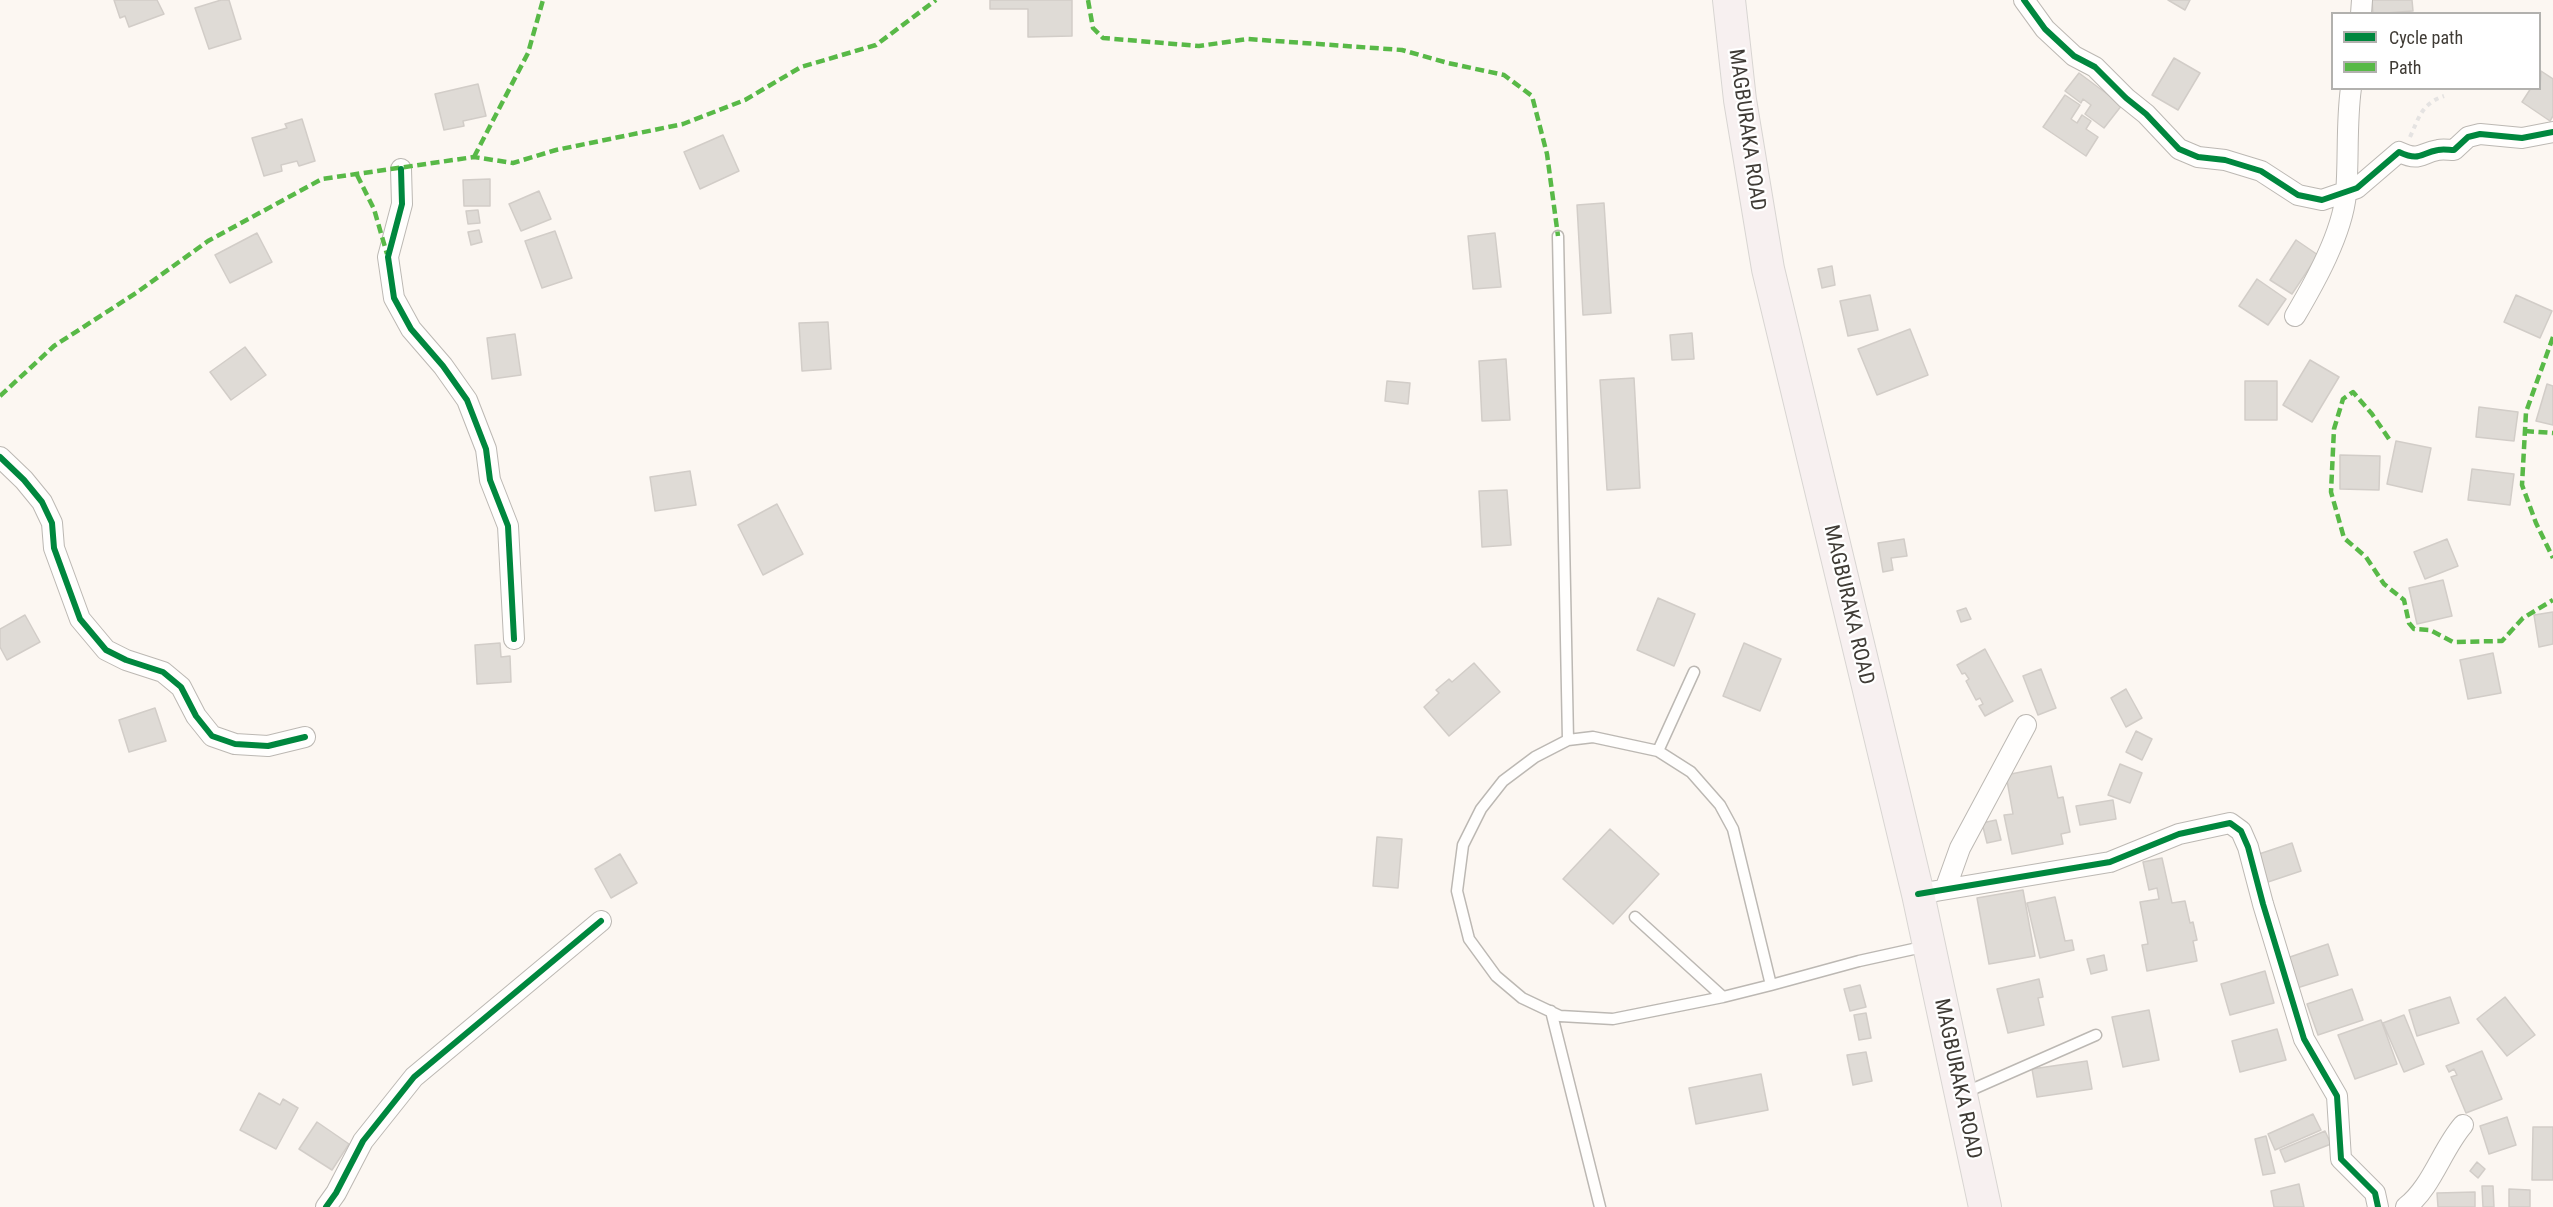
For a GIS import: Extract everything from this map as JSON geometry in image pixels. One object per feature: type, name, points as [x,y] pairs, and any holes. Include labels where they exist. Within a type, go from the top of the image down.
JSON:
[{"type":"main road","name":"MAGBURAKA ROAD","points":[[1729,0],[1740,100],[1768,269],[1932,891],[1928,946],[1985,1207]]},
{"type":"street","points":[[2024,0],[2045,29],[2074,56],[2095,67],[2146,114],[2179,149],[2198,157],[2225,160],[2261,171],[2298,195],[2322,200],[2346,194],[2399,152],[2408,156],[2425,156],[2437,150],[2454,150],[2468,137],[2480,134],[2522,138],[2553,132]]},
{"type":"street","points":[[2295,316],[2319,276],[2335,234],[2346,194],[2348,110],[2351,90]]},
{"type":"street","points":[[401,169],[402,204],[388,257],[394,297],[411,329],[443,366],[467,400],[486,449],[490,480],[508,526],[513,639]]},
{"type":"street","points":[[0,457],[42,502],[52,523],[54,548],[80,619],[106,650],[126,660],[163,672],[181,687],[196,716],[212,736],[235,744],[268,746],[304,737]]},
{"type":"street","points":[[1932,891],[1960,848],[2026,725]]},
{"type":"street","points":[[1932,891],[2110,862],[2179,834],[2230,823],[2241,831],[2248,847],[2304,1039],[2337,1096],[2340,1159],[2375,1193],[2378,1207]]},
{"type":"street","points":[[326,1207],[336,1194],[363,1141],[414,1077],[601,921]]},
{"type":"street","points":[[2406,1207],[2432,1174],[2451,1139],[2463,1125]]},
{"type":"lane","points":[[1558,236],[1568,740]]},
{"type":"lane","points":[[1658,751],[1694,672]]},
{"type":"lane","points":[[1771,985],[1733,829],[1720,805],[1691,772],[1658,751],[1593,737],[1568,740],[1535,757],[1503,781],[1481,809],[1463,845],[1456,891],[1468,939],[1496,976],[1522,998],[1560,1016],[1613,1019],[1723,997],[1771,985],[1858,961],[1928,946]]},
{"type":"lane","points":[[1635,917],[1723,997]]},
{"type":"lane","points":[[1551,1011],[1599,1207]]},
{"type":"lane","points":[[1961,1095],[2096,1035]]},
{"type":"path","points":[[2399,152],[2412,135],[2414,123],[2427,106],[2433,100],[2444,96]]},
{"type":"building","points":[[114,0],[157,0],[164,14],[129,27],[125,16],[120,18]]},
{"type":"building","points":[[221,0],[229,0],[241,39],[209,49],[195,8]]},
{"type":"building","points":[[990,0],[1072,0],[1072,36],[1028,37],[1028,9],[990,9]]},
{"type":"building","points":[[2168,0],[2190,0],[2185,10]]},
{"type":"building","points":[[2372,0],[2412,0],[2413,11],[2373,12]]},
{"type":"building","points":[[2174,58],[2200,73],[2178,110],[2152,95]]},
{"type":"building","points":[[2541,71],[2553,79],[2553,116],[2550,121],[2522,102],[2530,90],[2541,90]]},
{"type":"building","points":[[2079,73],[2122,105],[2104,128],[2085,114],[2091,105],[2083,99],[2081,103],[2065,91]]},
{"type":"building","points":[[478,84],[486,116],[463,121],[464,126],[444,130],[435,94]]},
{"type":"building","points":[[2065,95],[2080,105],[2071,119],[2077,123],[2082,115],[2091,121],[2086,129],[2098,137],[2086,156],[2043,127]]},
{"type":"building","points":[[302,119],[315,161],[299,166],[297,161],[281,165],[282,171],[264,176],[252,138],[287,128],[285,124]]},
{"type":"building","points":[[723,135],[739,171],[700,189],[684,152]]},
{"type":"building","points":[[490,179],[490,206],[464,206],[463,180]]},
{"type":"building","points":[[539,191],[551,219],[521,231],[509,204]]},
{"type":"building","points":[[1604,203],[1611,313],[1583,315],[1577,205]]},
{"type":"building","points":[[478,210],[480,223],[468,224],[466,211]]},
{"type":"building","points":[[479,230],[482,242],[471,245],[468,232]]},
{"type":"building","points":[[555,231],[572,278],[542,288],[525,241]]},
{"type":"building","points":[[257,233],[272,262],[230,283],[215,255]]},
{"type":"building","points":[[1495,233],[1501,287],[1473,289],[1468,236]]},
{"type":"building","points":[[2296,240],[2318,255],[2292,294],[2270,280]]},
{"type":"building","points":[[1832,266],[1835,285],[1822,288],[1818,269]]},
{"type":"building","points":[[2257,279],[2286,299],[2268,325],[2239,306]]},
{"type":"building","points":[[1870,295],[1878,330],[1848,336],[1840,301]]},
{"type":"building","points":[[2516,295],[2552,311],[2540,338],[2504,322]]},
{"type":"building","points":[[828,322],[831,369],[802,371],[799,323]]},
{"type":"building","points":[[1910,329],[1928,375],[1877,395],[1858,349]]},
{"type":"building","points":[[1692,333],[1694,359],[1672,360],[1670,335]]},
{"type":"building","points":[[515,334],[521,375],[492,379],[487,338]]},
{"type":"building","points":[[245,347],[266,375],[231,400],[210,372]]},
{"type":"building","points":[[1506,359],[1510,420],[1482,421],[1479,361]]},
{"type":"building","points":[[2310,360],[2339,377],[2312,422],[2283,405]]},
{"type":"building","points":[[1634,378],[1640,488],[1607,490],[1600,380]]},
{"type":"building","points":[[1387,381],[1410,383],[1408,404],[1385,401]]},
{"type":"building","points":[[2245,381],[2277,381],[2277,420],[2245,420]]},
{"type":"building","points":[[2547,384],[2553,386],[2553,425],[2536,421]]},
{"type":"building","points":[[2479,407],[2518,412],[2514,441],[2476,437]]},
{"type":"building","points":[[2396,441],[2431,448],[2422,492],[2387,484]]},
{"type":"building","points":[[2340,455],[2380,456],[2379,490],[2340,489]]},
{"type":"building","points":[[2472,469],[2514,474],[2510,505],[2468,500]]},
{"type":"building","points":[[690,471],[696,505],[655,511],[650,477]]},
{"type":"building","points":[[1507,490],[1511,545],[1482,547],[1479,491]]},
{"type":"building","points":[[777,504],[803,554],[763,575],[738,525]]},
{"type":"building","points":[[1904,539],[1907,556],[1891,558],[1893,570],[1883,572],[1878,543]]},
{"type":"building","points":[[2447,539],[2458,566],[2425,579],[2414,552]]},
{"type":"building","points":[[2443,580],[2452,616],[2417,624],[2409,588]]},
{"type":"building","points":[[1658,598],[1695,614],[1674,666],[1637,650]]},
{"type":"building","points":[[1966,608],[1971,619],[1961,622],[1957,611]]},
{"type":"building","points":[[2553,612],[2553,644],[2539,647],[2534,615]]},
{"type":"building","points":[[25,615],[40,642],[7,660],[0,647],[0,629]]},
{"type":"building","points":[[500,643],[501,657],[510,656],[511,682],[477,684],[475,645]]},
{"type":"building","points":[[1744,643],[1781,659],[1760,711],[1723,696]]},
{"type":"building","points":[[1985,649],[2013,701],[1985,716],[1979,706],[1983,704],[1980,698],[1976,700],[1966,681],[1969,679],[1965,673],[1962,674],[1957,665]]},
{"type":"building","points":[[2493,653],[2501,693],[2468,699],[2460,660]]},
{"type":"building","points":[[1474,663],[1500,692],[1449,736],[1424,707],[1439,693],[1436,690],[1449,679],[1452,682]]},
{"type":"building","points":[[2041,669],[2056,708],[2038,715],[2023,676]]},
{"type":"building","points":[[2126,689],[2142,718],[2126,727],[2111,698]]},
{"type":"building","points":[[155,708],[166,741],[129,752],[119,720]]},
{"type":"building","points":[[2136,731],[2152,739],[2142,760],[2126,752]]},
{"type":"building","points":[[2120,764],[2142,773],[2130,803],[2108,795]]},
{"type":"building","points":[[2051,766],[2058,798],[2063,797],[2070,832],[2061,834],[2063,844],[2012,854],[2004,815],[2013,814],[2006,775]]},
{"type":"building","points":[[2113,800],[2116,819],[2080,825],[2076,806]]},
{"type":"building","points":[[1996,820],[2001,840],[1987,843],[1982,823]]},
{"type":"building","points":[[1610,829],[1659,874],[1613,924],[1563,879]]},
{"type":"building","points":[[1377,837],[1402,839],[1398,888],[1373,886]]},
{"type":"building","points":[[2292,843],[2301,871],[2268,882],[2259,854]]},
{"type":"building","points":[[620,854],[637,883],[611,898],[595,869]]},
{"type":"building","points":[[2162,858],[2172,903],[2185,901],[2190,923],[2193,922],[2197,940],[2193,941],[2197,961],[2147,971],[2142,945],[2148,944],[2140,902],[2159,899],[2157,888],[2149,890],[2143,862]]},
{"type":"building","points":[[2023,890],[2035,956],[1989,964],[1977,898]]},
{"type":"building","points":[[2055,897],[2065,941],[2072,940],[2074,950],[2040,958],[2027,903]]},
{"type":"building","points":[[2328,944],[2338,975],[2297,988],[2287,958]]},
{"type":"building","points":[[2104,955],[2107,970],[2091,974],[2087,959]]},
{"type":"building","points":[[2265,971],[2274,1003],[2230,1015],[2221,984]]},
{"type":"building","points":[[2039,979],[2043,997],[2038,998],[2044,1025],[2008,1033],[1997,989]]},
{"type":"building","points":[[1860,985],[1866,1007],[1850,1011],[1844,989]]},
{"type":"building","points":[[2352,989],[2363,1020],[2318,1035],[2307,1004]]},
{"type":"building","points":[[2450,997],[2459,1023],[2417,1036],[2409,1010]]},
{"type":"building","points":[[2505,997],[2535,1035],[2507,1056],[2477,1019]]},
{"type":"building","points":[[2149,1010],[2159,1060],[2123,1067],[2112,1017]]},
{"type":"building","points":[[1866,1013],[1871,1038],[1859,1040],[1854,1015]]},
{"type":"building","points":[[2404,1015],[2424,1064],[2404,1072],[2383,1023]]},
{"type":"building","points":[[2381,1020],[2397,1064],[2355,1079],[2338,1035]]},
{"type":"building","points":[[2277,1029],[2286,1060],[2240,1072],[2232,1041]]},
{"type":"building","points":[[2482,1051],[2502,1099],[2466,1113],[2451,1077],[2457,1075],[2454,1069],[2449,1072],[2446,1066]]},
{"type":"building","points":[[1866,1052],[1872,1081],[1853,1085],[1847,1055]]},
{"type":"building","points":[[2087,1061],[2092,1089],[2037,1097],[2032,1069]]},
{"type":"building","points":[[1761,1074],[1768,1110],[1696,1124],[1689,1088]]},
{"type":"building","points":[[259,1093],[280,1105],[283,1099],[298,1108],[276,1149],[240,1130]]},
{"type":"building","points":[[2313,1114],[2321,1130],[2275,1150],[2268,1134]]},
{"type":"building","points":[[2507,1117],[2516,1145],[2489,1154],[2480,1126]]},
{"type":"building","points":[[317,1122],[349,1144],[332,1170],[299,1149]]},
{"type":"building","points":[[2533,1127],[2553,1127],[2553,1180],[2532,1180]]},
{"type":"building","points":[[2325,1131],[2331,1144],[2285,1162],[2280,1150]]},
{"type":"building","points":[[2266,1136],[2275,1173],[2263,1175],[2255,1139]]},
{"type":"building","points":[[2477,1162],[2485,1169],[2478,1178],[2470,1171]]},
{"type":"building","points":[[2299,1184],[2304,1207],[2274,1207],[2271,1191]]},
{"type":"building","points":[[2482,1186],[2493,1186],[2494,1207],[2483,1207]]},
{"type":"building","points":[[2509,1189],[2530,1190],[2530,1207],[2509,1207]]},
{"type":"building","points":[[2475,1192],[2475,1207],[2438,1207],[2437,1193]]},
{"type":"marked path","points":[[474,157],[528,53],[543,0]]},
{"type":"marked path","points":[[0,396],[54,346],[136,293],[208,241],[322,179],[474,157],[513,163],[556,150],[683,124],[745,100],[801,67],[876,45],[936,0]]},
{"type":"marked path","points":[[1088,0],[1093,28],[1103,38],[1199,46],[1248,39],[1402,50],[1504,75],[1532,96],[1547,154],[1558,236]]},
{"type":"marked path","points":[[357,175],[374,209],[387,254]]},
{"type":"marked path","points":[[2553,337],[2526,412],[2522,485],[2536,523],[2553,558]]},
{"type":"marked path","points":[[2389,439],[2353,392],[2343,399],[2334,429],[2331,492],[2344,538],[2366,557],[2384,584],[2404,600],[2409,623],[2414,629],[2430,630],[2453,642],[2502,641],[2523,618],[2553,600]]},
{"type":"marked path","points":[[2525,431],[2553,433]]},
{"type":"cycle path","points":[[2024,0],[2045,29],[2074,56],[2095,67],[2146,114],[2179,149],[2198,157],[2225,160],[2261,171],[2298,195],[2322,200],[2357,188],[2399,152],[2416,157],[2438,150],[2454,150],[2468,137],[2480,134],[2522,138],[2553,132]]},
{"type":"cycle path","points":[[401,169],[402,204],[388,257],[394,298],[411,329],[443,366],[467,400],[486,449],[490,480],[508,526],[514,639]]},
{"type":"cycle path","points":[[0,457],[24,480],[42,502],[52,523],[54,548],[80,619],[106,650],[126,660],[163,672],[181,687],[196,716],[212,736],[235,744],[268,746],[305,737]]},
{"type":"cycle path","points":[[1918,894],[2110,862],[2179,834],[2230,823],[2241,831],[2248,847],[2304,1039],[2337,1096],[2341,1159],[2375,1193],[2378,1207]]},
{"type":"cycle path","points":[[326,1207],[336,1193],[363,1141],[414,1077],[601,921]]}]
